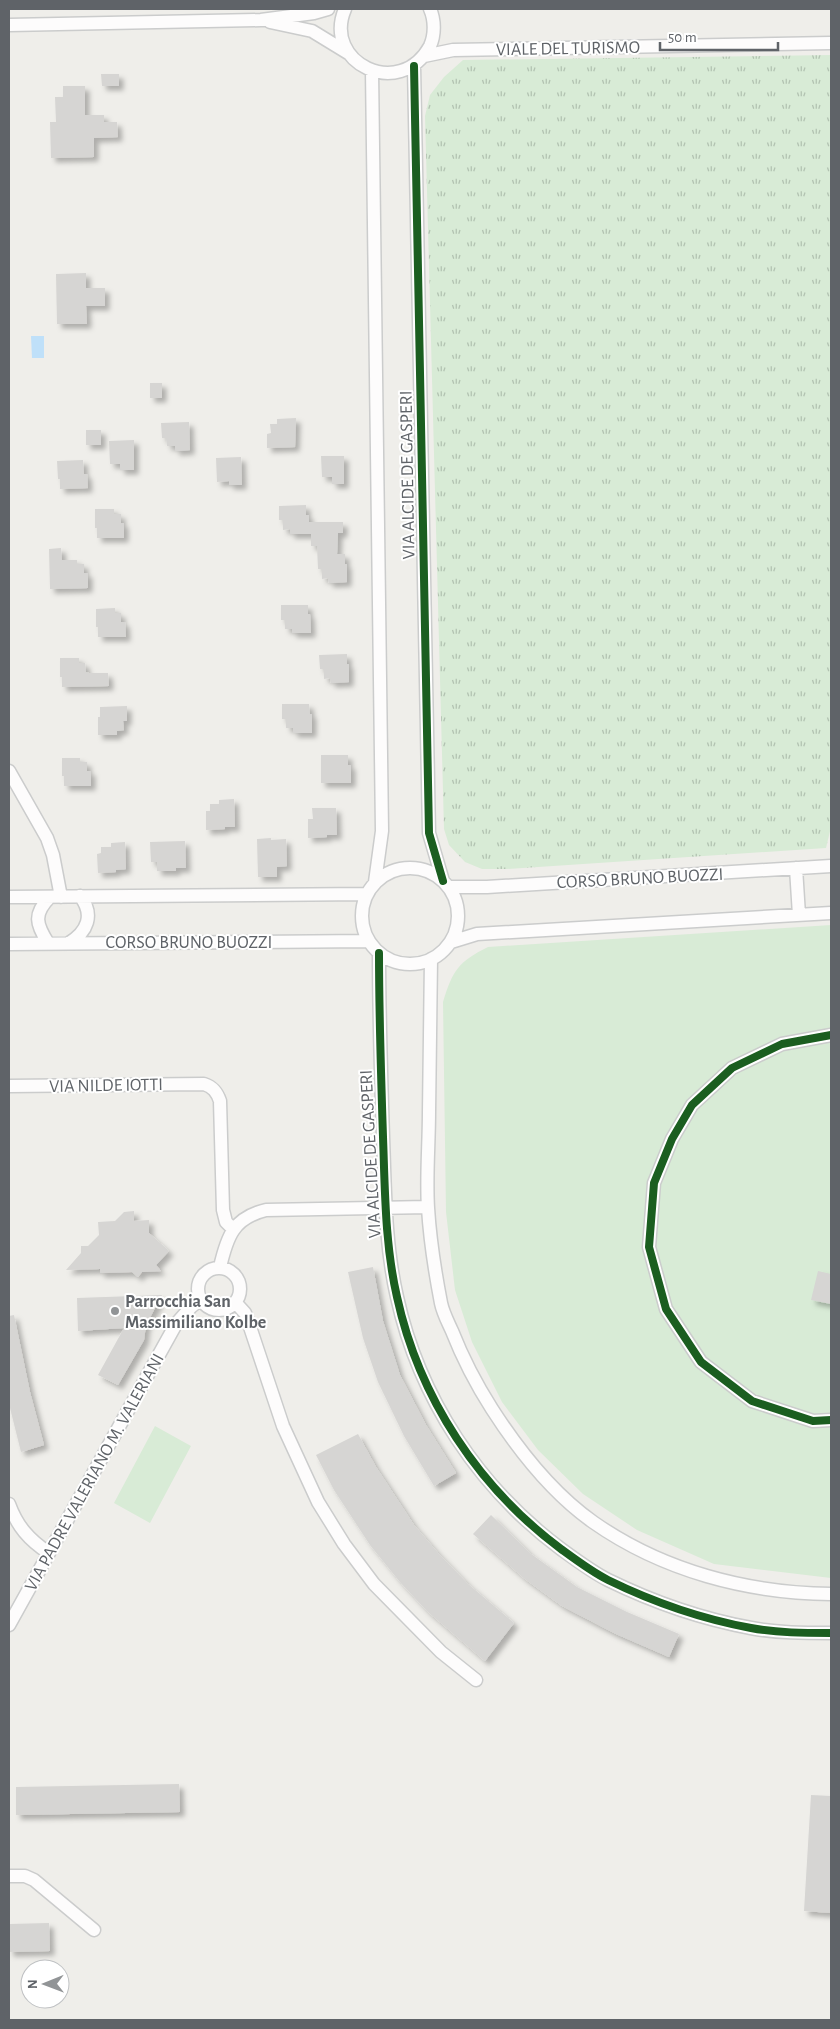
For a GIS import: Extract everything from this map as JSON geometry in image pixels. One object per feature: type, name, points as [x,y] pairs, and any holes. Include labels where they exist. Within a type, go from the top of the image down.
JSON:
[{"type":"street","points":[[9,25],[260,20],[314,13],[328,9]]},
{"type":"street","points":[[345,9],[341,28],[343,42],[349,54]]},
{"type":"street","points":[[260,20],[312,31],[349,54],[359,64],[372,71],[386,74],[401,72],[414,66],[424,56],[432,42],[434,28],[430,9]]},
{"type":"street","name":"VIALE DEL TURISMO","points":[[424,56],[453,50],[831,43]]},
{"type":"street","name":"VIA ALCIDE DE GASPERI","points":[[414,66],[429,833],[446,884]]},
{"type":"street","name":"VIA ALCIDE DE GASPERI","points":[[372,71],[382,832],[375,882]]},
{"type":"street","points":[[9,771],[47,838],[53,855],[55,897]]},
{"type":"street","name":"CORSO BRUNO BUOZZI","points":[[446,884],[487,887],[831,866]]},
{"type":"street","points":[[401,868],[416,868],[431,872],[446,884],[455,900],[458,914],[451,942],[442,952],[418,964],[404,964],[391,960],[379,953],[368,941],[362,926],[362,910],[367,894],[375,882],[387,873],[401,868]]},
{"type":"street","points":[[796,868],[798,915]]},
{"type":"street","points":[[9,897],[367,894]]},
{"type":"street","points":[[69,943],[81,936],[86,927],[85,903],[80,896]]},
{"type":"street","points":[[48,943],[39,929],[38,915],[44,903],[55,897]]},
{"type":"street","points":[[451,942],[477,934],[831,913]]},
{"type":"street","name":"CORSO BRUNO BUOZZI","points":[[9,944],[368,941]]},
{"type":"street","name":"VIA ALCIDE DE GASPERI","points":[[379,953],[379,1027],[385,1208],[397,1297],[408,1336],[426,1385],[471,1461],[496,1491],[534,1529],[606,1579],[648,1597],[704,1617],[752,1628],[789,1632],[831,1633]]},
{"type":"street","points":[[431,959],[428,1207],[441,1306],[480,1391],[505,1429],[534,1467],[566,1500],[593,1522],[634,1546],[672,1565],[708,1578],[785,1592],[831,1594]]},
{"type":"street","points":[[831,1035],[782,1044],[732,1068],[692,1105],[672,1139],[654,1183],[649,1247],[666,1309],[701,1362],[752,1401],[813,1420],[831,1420]]},
{"type":"street","name":"VIA NILDE IOTTI","points":[[9,1086],[204,1084],[211,1086],[217,1092],[220,1101],[223,1210],[226,1222],[233,1228]]},
{"type":"street","points":[[220,1267],[226,1244],[233,1228],[254,1213],[266,1210],[428,1207]]},
{"type":"street","points":[[220,1267],[226,1269],[237,1278],[240,1291],[235,1302],[228,1308],[214,1309],[201,1299],[198,1289],[202,1276],[207,1271],[220,1267]]},
{"type":"street","name":"VIA PADRE VALERIANO M. VALERIANI","points":[[9,1625],[176,1324],[190,1307],[201,1299]]},
{"type":"street","points":[[235,1302],[245,1313],[283,1426],[318,1502],[344,1544],[374,1584],[441,1652],[476,1680]]},
{"type":"street","points":[[9,1504],[24,1534],[37,1546],[49,1553]]},
{"type":"street","points":[[9,1876],[25,1876],[34,1880],[94,1930]]},
{"type":"green space","points":[[831,55],[831,827],[826,848],[507,869],[482,869],[465,862],[449,845],[444,829],[425,116],[430,95],[444,77],[463,60]]},
{"type":"green space","points":[[831,925],[831,1578],[714,1564],[637,1530],[583,1494],[538,1450],[502,1402],[472,1342],[455,1290],[446,1212],[443,1002],[450,982],[458,968],[470,957],[488,947]]},
{"type":"green space","points":[[155,1426],[191,1446],[150,1523],[114,1503]]},
{"type":"water","points":[[31,336],[44,336],[44,358],[32,358]]},
{"type":"building","points":[[101,74],[119,74],[119,86],[102,86]]},
{"type":"building","points":[[63,86],[85,86],[85,115],[104,115],[104,122],[117,122],[118,137],[94,138],[94,157],[51,158],[50,122],[56,122],[55,97],[63,97]]},
{"type":"building","points":[[86,273],[86,288],[105,288],[105,306],[86,306],[87,324],[57,324],[56,274]]},
{"type":"building","points":[[150,383],[162,383],[162,398],[150,398]]},
{"type":"building","points":[[296,418],[295,447],[267,448],[267,434],[271,433],[270,424],[277,424],[277,419]]},
{"type":"building","points":[[189,422],[190,450],[175,451],[175,446],[167,446],[166,438],[162,438],[161,423]]},
{"type":"building","points":[[86,430],[101,430],[101,445],[86,445]]},
{"type":"building","points":[[134,440],[134,470],[120,470],[120,464],[110,464],[109,441]]},
{"type":"building","points":[[321,456],[344,456],[344,484],[332,484],[332,477],[322,477]]},
{"type":"building","points":[[241,457],[242,485],[229,485],[229,481],[217,482],[216,458]]},
{"type":"building","points":[[83,460],[88,488],[60,489],[57,461]]},
{"type":"building","points":[[306,505],[306,515],[309,515],[309,522],[343,522],[343,533],[338,533],[337,554],[345,554],[347,582],[329,583],[328,578],[322,579],[322,569],[318,569],[317,546],[311,546],[311,534],[290,534],[290,529],[283,530],[283,520],[279,520],[279,506]]},
{"type":"building","points":[[95,509],[114,509],[114,514],[121,514],[121,523],[124,523],[124,538],[97,538]]},
{"type":"building","points":[[61,548],[62,560],[77,560],[77,564],[84,564],[84,573],[88,573],[88,588],[50,589],[49,549]]},
{"type":"building","points":[[281,605],[308,605],[311,633],[292,633],[292,629],[285,629],[285,620],[281,620]]},
{"type":"building","points":[[115,608],[115,613],[121,613],[121,622],[125,622],[126,637],[98,637],[96,609]]},
{"type":"building","points":[[347,654],[349,682],[331,683],[330,678],[324,679],[324,669],[320,669],[319,655]]},
{"type":"building","points":[[60,658],[79,658],[79,663],[85,663],[86,672],[89,673],[108,673],[109,686],[62,687]]},
{"type":"building","points":[[282,704],[309,704],[310,714],[312,714],[312,733],[293,733],[293,728],[286,728],[286,719],[282,719]]},
{"type":"building","points":[[127,706],[127,721],[123,721],[124,730],[117,731],[117,735],[98,735],[100,707]]},
{"type":"building","points":[[321,755],[348,755],[348,765],[351,765],[351,783],[321,783]]},
{"type":"building","points":[[62,758],[80,758],[80,762],[87,762],[87,771],[91,771],[91,786],[64,786]]},
{"type":"building","points":[[234,799],[235,827],[206,830],[206,811],[210,811],[210,804],[219,804],[219,800]]},
{"type":"building","points":[[312,808],[336,808],[337,835],[308,838],[308,819],[313,819]]},
{"type":"building","points":[[271,838],[271,840],[286,839],[287,866],[277,867],[277,877],[258,877],[257,839]]},
{"type":"building","points":[[185,841],[186,868],[176,868],[176,871],[157,871],[157,862],[151,862],[150,842]]},
{"type":"building","points":[[125,842],[126,869],[116,870],[116,872],[98,873],[97,854],[101,853],[101,847],[111,847],[111,843]]},
{"type":"building","points":[[134,1211],[134,1221],[149,1220],[149,1233],[169,1251],[156,1265],[161,1271],[142,1272],[138,1277],[132,1272],[100,1273],[100,1269],[66,1270],[81,1253],[81,1246],[88,1246],[99,1235],[98,1222],[115,1221],[124,1212]]},
{"type":"building","points":[[373,1267],[383,1321],[400,1375],[426,1425],[456,1473],[434,1486],[404,1436],[378,1382],[363,1338],[348,1272]]},
{"type":"building","points":[[818,1271],[831,1274],[831,1304],[811,1300]]},
{"type":"building","name":"Parrocchia San Massimiliano Kolbe","points":[[162,1295],[146,1325],[144,1340],[118,1385],[98,1375],[124,1328],[78,1331],[77,1298]]},
{"type":"building","points":[[14,1315],[30,1392],[44,1445],[21,1452],[9,1404],[9,1316]]},
{"type":"building","points":[[358,1434],[376,1467],[414,1525],[468,1584],[514,1623],[485,1661],[427,1611],[400,1582],[370,1545],[334,1490],[316,1455]]},
{"type":"building","points":[[491,1515],[531,1554],[577,1587],[627,1612],[679,1634],[669,1657],[616,1634],[562,1606],[525,1579],[473,1534]]},
{"type":"building","points":[[179,1784],[180,1812],[16,1815],[16,1787]]},
{"type":"building","points":[[811,1795],[831,1796],[831,1913],[804,1911]]},
{"type":"building","points":[[49,1923],[50,1951],[9,1952],[9,1924]]},
{"type":"cycle path","points":[[414,66],[429,833],[443,881]]},
{"type":"cycle path","points":[[379,953],[385,1198],[393,1277],[407,1334],[420,1370],[456,1438],[479,1469],[531,1525],[590,1570],[608,1580],[642,1596],[714,1620],[771,1631],[831,1633]]},
{"type":"cycle path","points":[[831,1035],[782,1044],[732,1068],[692,1105],[672,1139],[654,1183],[649,1247],[666,1309],[701,1362],[752,1401],[813,1421],[831,1420]]},
{"type":"place","name":"Parrocchia San Massimiliano Kolbe","points":[[115,1311]]}]
